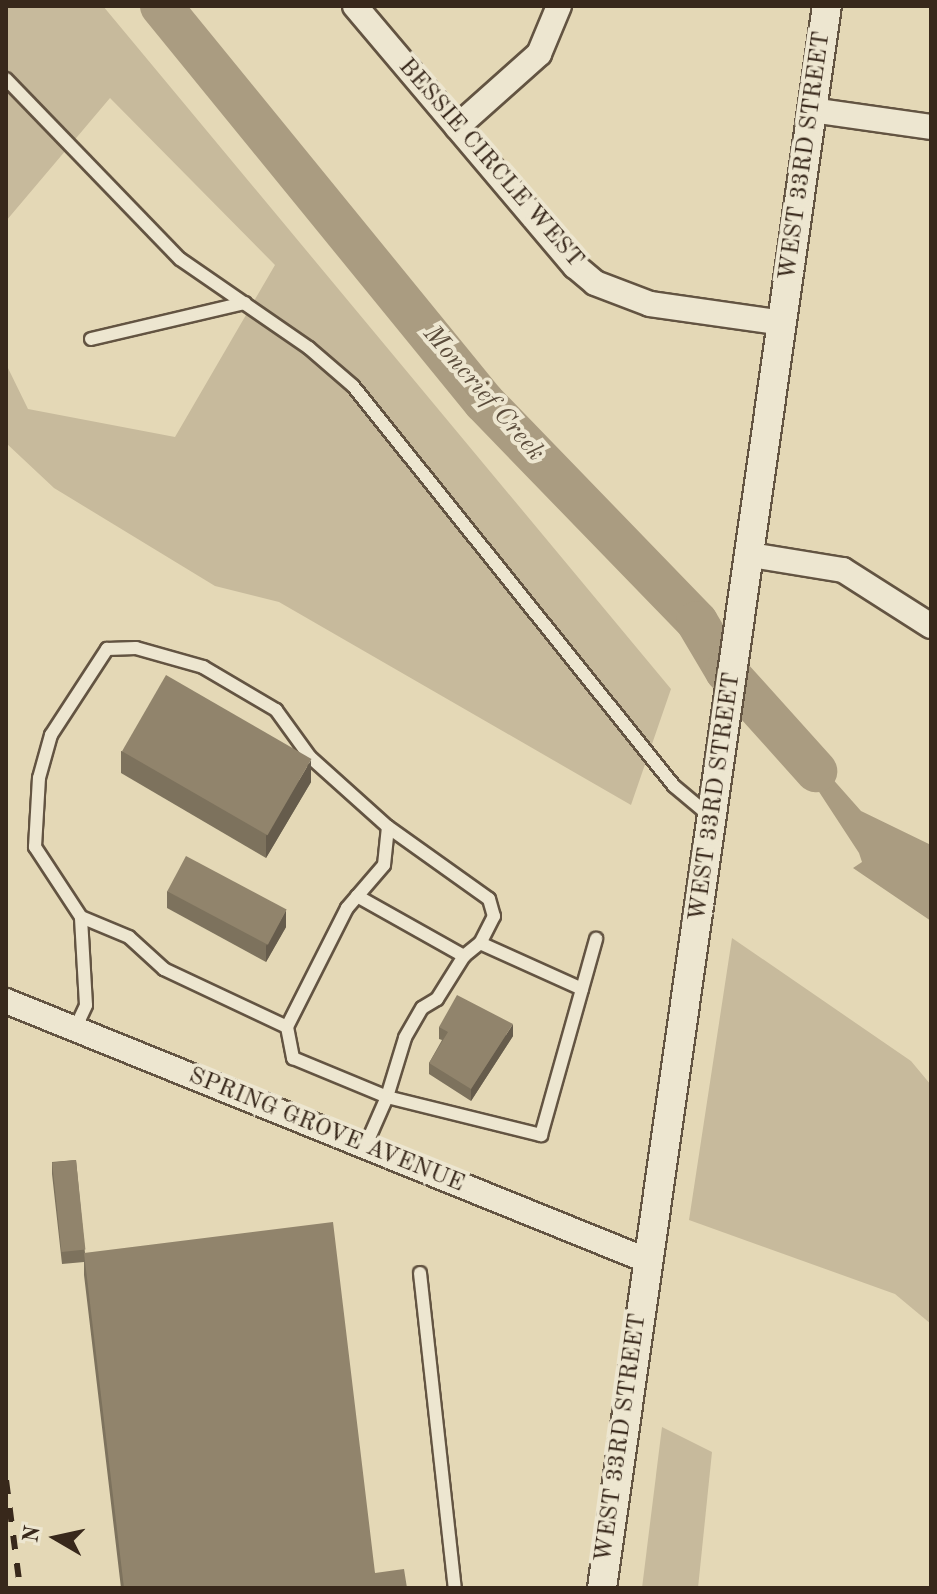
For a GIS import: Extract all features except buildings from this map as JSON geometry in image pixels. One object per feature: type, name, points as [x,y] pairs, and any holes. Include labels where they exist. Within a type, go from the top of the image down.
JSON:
[{"type":"street","name":"BESSIE CIRCLE WEST","points":[[355,6],[575,266],[595,283],[650,304],[783,323]]},
{"type":"street","points":[[457,127],[539,54],[559,6]]},
{"type":"street","name":"WEST 33RD STREET","points":[[602,1588],[646,1260],[730,703],[827,6]]},
{"type":"street","points":[[812,110],[931,127]]},
{"type":"street","points":[[751,555],[843,570],[931,626]]},
{"type":"street","name":"SPRING GROVE AVENUE","points":[[6,1001],[646,1260]]},
{"type":"lane","points":[[6,79],[180,259],[245,303],[353,386],[674,786],[713,819]]},
{"type":"lane","points":[[91,339],[245,303]]},
{"type":"lane","points":[[75,1029],[86,1005],[81,917],[35,847],[39,778],[51,735],[107,649],[136,648],[203,667],[276,710],[310,757],[388,827],[489,899],[494,916],[480,943],[464,956],[405,1038],[387,1097],[365,1147]]},
{"type":"lane","points":[[388,827],[384,865],[357,896],[287,1027],[293,1058],[387,1097],[541,1135],[596,939]]},
{"type":"lane","points":[[357,896],[464,956]]},
{"type":"lane","points":[[81,917],[129,937],[164,969],[287,1027]]},
{"type":"lane","points":[[480,943],[582,989]]},
{"type":"lane","points":[[420,1273],[455,1588]]},
{"type":"shaded area","points":[[6,6],[103,6],[671,689],[631,805],[279,602],[215,586],[54,488],[6,443],[6,364],[28,409],[175,437],[275,265],[110,98],[6,221]]},
{"type":"shaded area","points":[[822,767],[861,811],[931,845],[931,921],[853,868],[862,862],[859,853],[808,775]]},
{"type":"shaded area","points":[[732,938],[911,1061],[931,1085],[931,1324],[895,1294],[689,1220]]},
{"type":"shaded area","points":[[662,1427],[712,1452],[698,1588],[642,1588]]},
{"type":"waterway","name":"Moncrief Creek","points":[[161,6],[484,402],[697,622],[726,671],[816,771]]},
{"type":"railway","points":[[6,1480],[20,1588]]}]
